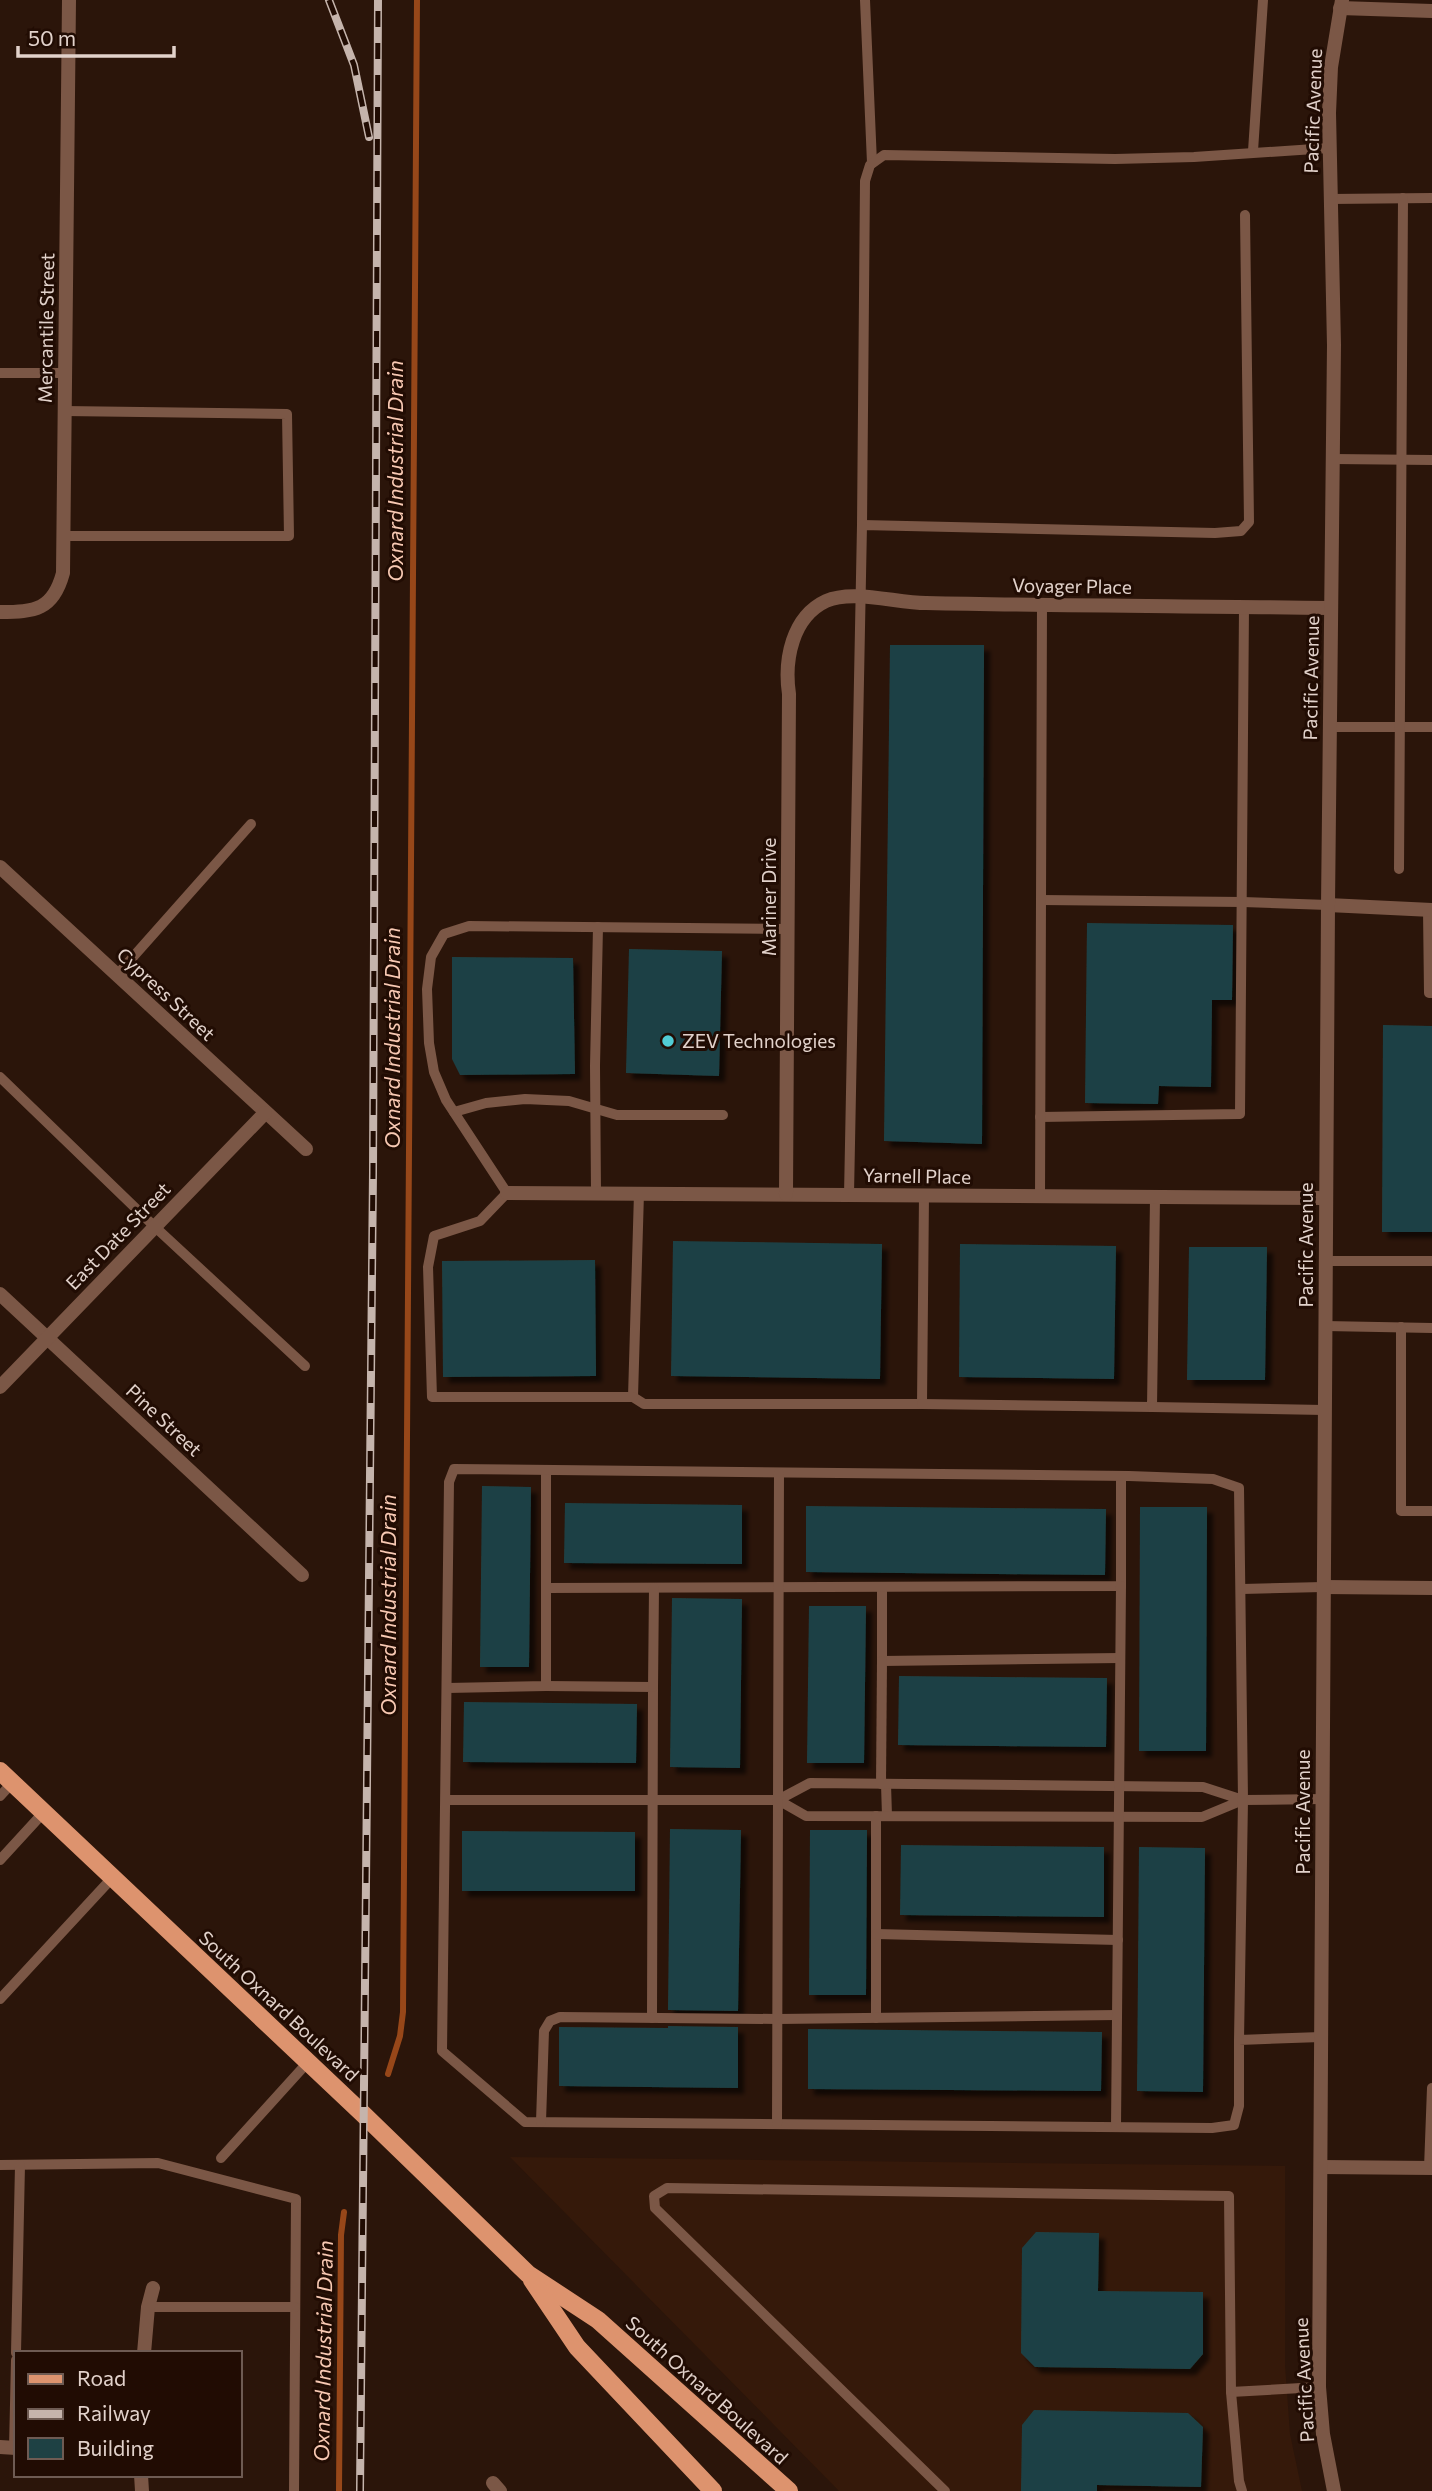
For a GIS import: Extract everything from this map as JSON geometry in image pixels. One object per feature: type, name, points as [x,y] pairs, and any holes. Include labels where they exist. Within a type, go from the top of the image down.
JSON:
[{"type":"main road","name":"South Oxnard Boulevard","points":[[6,1777],[309,2062],[528,2274],[598,2320],[789,2491]]},
{"type":"main road","name":"South Oxnard Boulevard","points":[[528,2274],[577,2347],[713,2491]]},
{"type":"street","name":"Mercantile Street","points":[[0,612],[34,610],[57,592],[63,573],[69,0]]},
{"type":"street","points":[[1341,4],[1432,11]]},
{"type":"street","name":"Pacific Avenue","points":[[1334,2491],[1323,2434],[1320,2387],[1325,1261],[1334,345],[1329,148],[1331,67],[1341,4]]},
{"type":"street","name":"Voyager Place","points":[[816,608],[827,601],[859,596],[923,603],[1331,608]]},
{"type":"street","name":"Mariner Drive","points":[[786,1194],[788,656],[793,638],[805,618],[816,608]]},
{"type":"street","name":"Cypress Street","points":[[0,867],[306,1149]]},
{"type":"street","points":[[1328,905],[1430,910]]},
{"type":"street","name":"East Date Street","points":[[0,1387],[265,1113]]},
{"type":"street","name":"Yarnell Place","points":[[507,1193],[1326,1198]]},
{"type":"street","name":"Pine Street","points":[[0,1294],[302,1575]]},
{"type":"street","points":[[1323,1587],[1432,1588]]},
{"type":"street","points":[[1321,2167],[1430,2168]]},
{"type":"street","points":[[144,2351],[148,2307],[153,2288]]},
{"type":"lane","points":[[865,0],[872,163]]},
{"type":"lane","points":[[1253,152],[1263,0]]},
{"type":"lane","points":[[849,1195],[862,526],[865,181],[870,165],[884,155],[1115,159],[1329,148]]},
{"type":"lane","points":[[1399,869],[1403,198]]},
{"type":"lane","points":[[1330,199],[1432,198]]},
{"type":"lane","points":[[862,526],[1215,533],[1241,531],[1249,522],[1245,215]]},
{"type":"lane","points":[[0,373],[65,373]]},
{"type":"lane","points":[[62,537],[289,537],[287,414],[64,411]]},
{"type":"lane","points":[[1333,459],[1432,460]]},
{"type":"lane","points":[[1040,1197],[1042,605]]},
{"type":"lane","points":[[1040,1117],[1240,1114],[1244,607]]},
{"type":"lane","points":[[1330,727],[1432,727]]},
{"type":"lane","points":[[117,975],[251,824]]},
{"type":"lane","points":[[1041,900],[1328,905]]},
{"type":"lane","points":[[1430,910],[1429,993],[1432,993]]},
{"type":"lane","points":[[788,929],[469,926],[444,934],[431,957],[427,989],[429,1043],[434,1072],[454,1112],[507,1193],[480,1221],[434,1236],[428,1267],[432,1396],[633,1396],[644,1404],[922,1404],[1324,1410]]},
{"type":"lane","points":[[596,1193],[598,927]]},
{"type":"lane","points":[[0,1077],[154,1226],[305,1366]]},
{"type":"lane","points":[[454,1112],[486,1103],[525,1098],[569,1101],[617,1115],[723,1115]]},
{"type":"lane","points":[[633,1396],[639,1193]]},
{"type":"lane","points":[[922,1404],[924,1195]]},
{"type":"lane","points":[[1152,1407],[1155,1198]]},
{"type":"lane","points":[[1325,1261],[1432,1261]]},
{"type":"lane","points":[[1325,1326],[1432,1328]]},
{"type":"lane","points":[[1401,1327],[1401,1511],[1432,1511]]},
{"type":"lane","points":[[454,1469],[546,1471],[1121,1476],[1213,1479],[1240,1488],[1243,1800],[1240,2106],[1234,2125],[1212,2128],[525,2122],[442,2051],[449,1482],[454,1469]]},
{"type":"lane","points":[[546,1471],[546,1686]]},
{"type":"lane","points":[[777,2124],[779,1473]]},
{"type":"lane","points":[[1116,2127],[1121,1476]]},
{"type":"lane","points":[[546,1588],[1121,1586]]},
{"type":"lane","points":[[876,2018],[876,1934],[884,1784],[881,1587]]},
{"type":"lane","points":[[1242,1589],[1323,1587]]},
{"type":"lane","points":[[652,2018],[654,1588]]},
{"type":"lane","points":[[881,1661],[1120,1658]]},
{"type":"lane","points":[[447,1688],[653,1687]]},
{"type":"lane","points":[[0,1796],[6,1777]]},
{"type":"lane","points":[[446,1800],[778,1800],[810,1783],[1203,1787],[1243,1800],[1322,1799]]},
{"type":"lane","points":[[778,1800],[806,1816],[1119,1817],[1202,1817],[1243,1800]]},
{"type":"lane","points":[[0,1860],[44,1812]]},
{"type":"lane","points":[[0,1999],[113,1877]]},
{"type":"lane","points":[[876,1934],[1118,1940]]},
{"type":"lane","points":[[541,2122],[544,2031],[550,2021],[560,2017],[777,2019],[1117,2015]]},
{"type":"lane","points":[[1240,2040],[1321,2037]]},
{"type":"lane","points":[[221,2158],[309,2062]]},
{"type":"lane","points":[[1430,2168],[1432,2088]]},
{"type":"lane","points":[[0,2165],[158,2164],[296,2199],[294,2491]]},
{"type":"lane","points":[[16,2351],[20,2165]]},
{"type":"lane","points":[[945,2491],[655,2208],[654,2196],[667,2188],[1229,2196],[1231,2392],[1242,2491]]},
{"type":"lane","points":[[148,2307],[295,2308]]},
{"type":"lane","points":[[1231,2392],[1320,2387]]},
{"type":"lane","points":[[10,2448],[14,2389]]},
{"type":"shaded area","points":[[510,2157],[1285,2166],[1285,2365],[1290,2434],[1302,2491],[839,2491]]},
{"type":"building","points":[[890,645],[984,645],[982,1144],[884,1141]]},
{"type":"building","points":[[1087,923],[1233,925],[1232,1000],[1212,1000],[1211,1087],[1159,1086],[1158,1104],[1085,1103]]},
{"type":"building","points":[[629,949],[722,951],[719,1076],[626,1073]]},
{"type":"building","points":[[452,957],[573,958],[575,1074],[460,1075],[452,1059]]},
{"type":"building","points":[[1383,1025],[1432,1026],[1432,1232],[1382,1232]]},
{"type":"building","points":[[673,1241],[882,1244],[880,1379],[671,1376]]},
{"type":"building","points":[[960,1244],[1116,1246],[1114,1379],[959,1377]]},
{"type":"building","points":[[1189,1247],[1267,1247],[1265,1380],[1187,1380]]},
{"type":"building","points":[[595,1260],[596,1376],[443,1377],[442,1261]]},
{"type":"building","points":[[482,1486],[531,1487],[529,1667],[480,1667]]},
{"type":"building","points":[[565,1503],[742,1505],[742,1564],[564,1563]]},
{"type":"building","points":[[806,1506],[1106,1509],[1105,1575],[806,1572]]},
{"type":"building","points":[[1140,1507],[1207,1507],[1206,1751],[1139,1751]]},
{"type":"building","points":[[672,1598],[742,1599],[740,1768],[670,1767]]},
{"type":"building","points":[[809,1606],[866,1606],[864,1763],[807,1763]]},
{"type":"building","points":[[899,1676],[1107,1678],[1106,1747],[898,1745]]},
{"type":"building","points":[[464,1702],[637,1704],[636,1763],[463,1762]]},
{"type":"building","points":[[670,1829],[741,1830],[738,2011],[668,2010]]},
{"type":"building","points":[[810,1830],[867,1830],[866,1995],[809,1995]]},
{"type":"building","points":[[462,1831],[635,1832],[635,1891],[462,1891]]},
{"type":"building","points":[[901,1845],[1104,1847],[1104,1917],[900,1915]]},
{"type":"building","points":[[1139,1847],[1205,1848],[1203,2092],[1137,2091]]},
{"type":"building","points":[[559,2027],[738,2027],[738,2088],[559,2086]]},
{"type":"building","points":[[808,2029],[1102,2032],[1101,2091],[808,2089]]},
{"type":"building","points":[[1036,2232],[1099,2233],[1098,2291],[1203,2292],[1203,2354],[1190,2369],[1035,2367],[1021,2353],[1022,2248]]},
{"type":"building","points":[[1034,2410],[1188,2413],[1203,2427],[1201,2487],[1097,2485],[1097,2491],[1021,2491],[1022,2425]]},
{"type":"waterway","name":"Oxnard Industrial Drain","points":[[388,2074],[400,2036],[403,2012],[417,0]]},
{"type":"waterway","name":"Oxnard Industrial Drain","points":[[339,2491],[341,2235],[344,2212]]},
{"type":"railway","points":[[329,0],[354,65],[369,137]]},
{"type":"railway","points":[[360,2491],[373,1172],[378,0]]},
{"type":"place","name":"ZEV Technologies","points":[[668,1041]]}]
